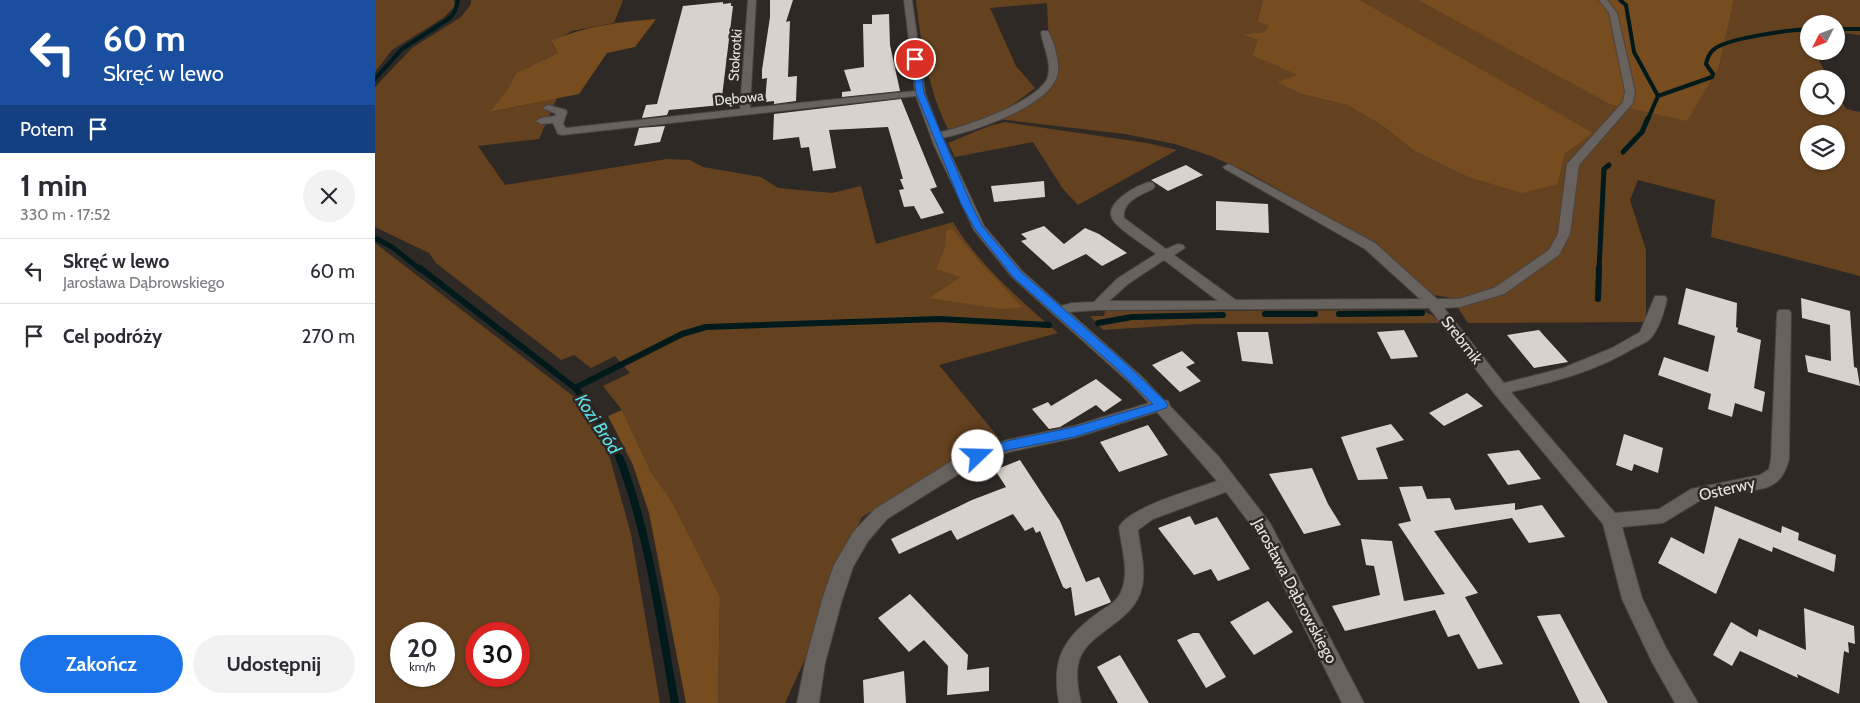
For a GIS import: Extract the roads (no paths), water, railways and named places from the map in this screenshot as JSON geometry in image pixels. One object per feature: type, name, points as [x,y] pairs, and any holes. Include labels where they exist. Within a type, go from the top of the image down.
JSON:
[{"type":"street","name":"Stokrotki","points":[[745,111],[752,0]]},
{"type":"street","name":"Jarosława Dąbrowskiego","points":[[908,0],[920,93],[978,227],[1017,274],[1119,364],[1162,405],[1230,483],[1264,528],[1353,703]]},
{"type":"street","name":"Srebrnik","points":[[1434,304],[1460,303],[1499,291],[1554,252],[1564,234],[1573,164],[1628,103],[1630,91],[1613,13],[1603,0]]},
{"type":"street","points":[[937,136],[959,132],[992,118],[1042,91],[1052,79],[1053,68],[1045,32]]},
{"type":"street","name":"Dębowa","points":[[559,119],[558,124],[562,132],[920,93]]},
{"type":"street","points":[[541,121],[559,119],[561,112],[548,108]]},
{"type":"street","points":[[1229,167],[1370,246],[1434,304]]},
{"type":"street","points":[[1149,186],[1124,201],[1118,208],[1116,213],[1123,224],[1231,304]]},
{"type":"street","points":[[1097,306],[1105,295],[1164,254],[1178,248]]},
{"type":"street","points":[[1500,389],[1593,364],[1626,347],[1645,335],[1657,313],[1660,299]]},
{"type":"street","name":"Srebrnik","points":[[1434,304],[1500,389],[1611,521],[1632,599],[1659,655],[1687,703]]},
{"type":"street","points":[[1058,311],[1097,306],[1434,304]]},
{"type":"street","name":"Osterwy","points":[[1611,521],[1663,516],[1697,494],[1765,481],[1777,472],[1780,459],[1784,313]]},
{"type":"street","points":[[808,703],[815,663],[844,564],[861,536],[881,514],[963,462],[1007,446],[1074,432],[1162,405]]},
{"type":"street","points":[[1070,703],[1066,671],[1068,657],[1084,634],[1120,609],[1130,596],[1134,581],[1134,564],[1129,546],[1128,527],[1147,514],[1230,483]]},
{"type":"waterway","name":"Kozi Bród","points":[[375,79],[402,49],[450,18],[455,11],[458,0]]},
{"type":"waterway","points":[[1620,0],[1626,5],[1634,52],[1658,96]]},
{"type":"waterway","points":[[1845,29],[1860,29]]},
{"type":"waterway","points":[[1658,96],[1712,77],[1713,74],[1706,62],[1713,50],[1720,46],[1744,38],[1800,30]]},
{"type":"waterway","points":[[1648,119],[1658,96]]},
{"type":"waterway","points":[[1623,152],[1642,132],[1648,118]]},
{"type":"waterway","points":[[1599,270],[1604,169],[1609,165]]},
{"type":"waterway","name":"Kozi Bród","points":[[375,238],[392,247],[421,270]]},
{"type":"waterway","name":"Kozi Bród","points":[[420,268],[575,388]]},
{"type":"waterway","points":[[1598,299],[1599,268]]},
{"type":"waterway","points":[[1339,314],[1422,313]]},
{"type":"waterway","points":[[1265,314],[1315,314]]},
{"type":"waterway","points":[[1098,323],[1132,317],[1223,315]]},
{"type":"waterway","points":[[575,388],[682,334],[706,327],[939,319],[1049,325]]},
{"type":"waterway","name":"Kozi Bród","points":[[575,388],[601,423],[620,461]]},
{"type":"waterway","name":"Kozi Bród","points":[[620,459],[647,549],[675,703]]}]
